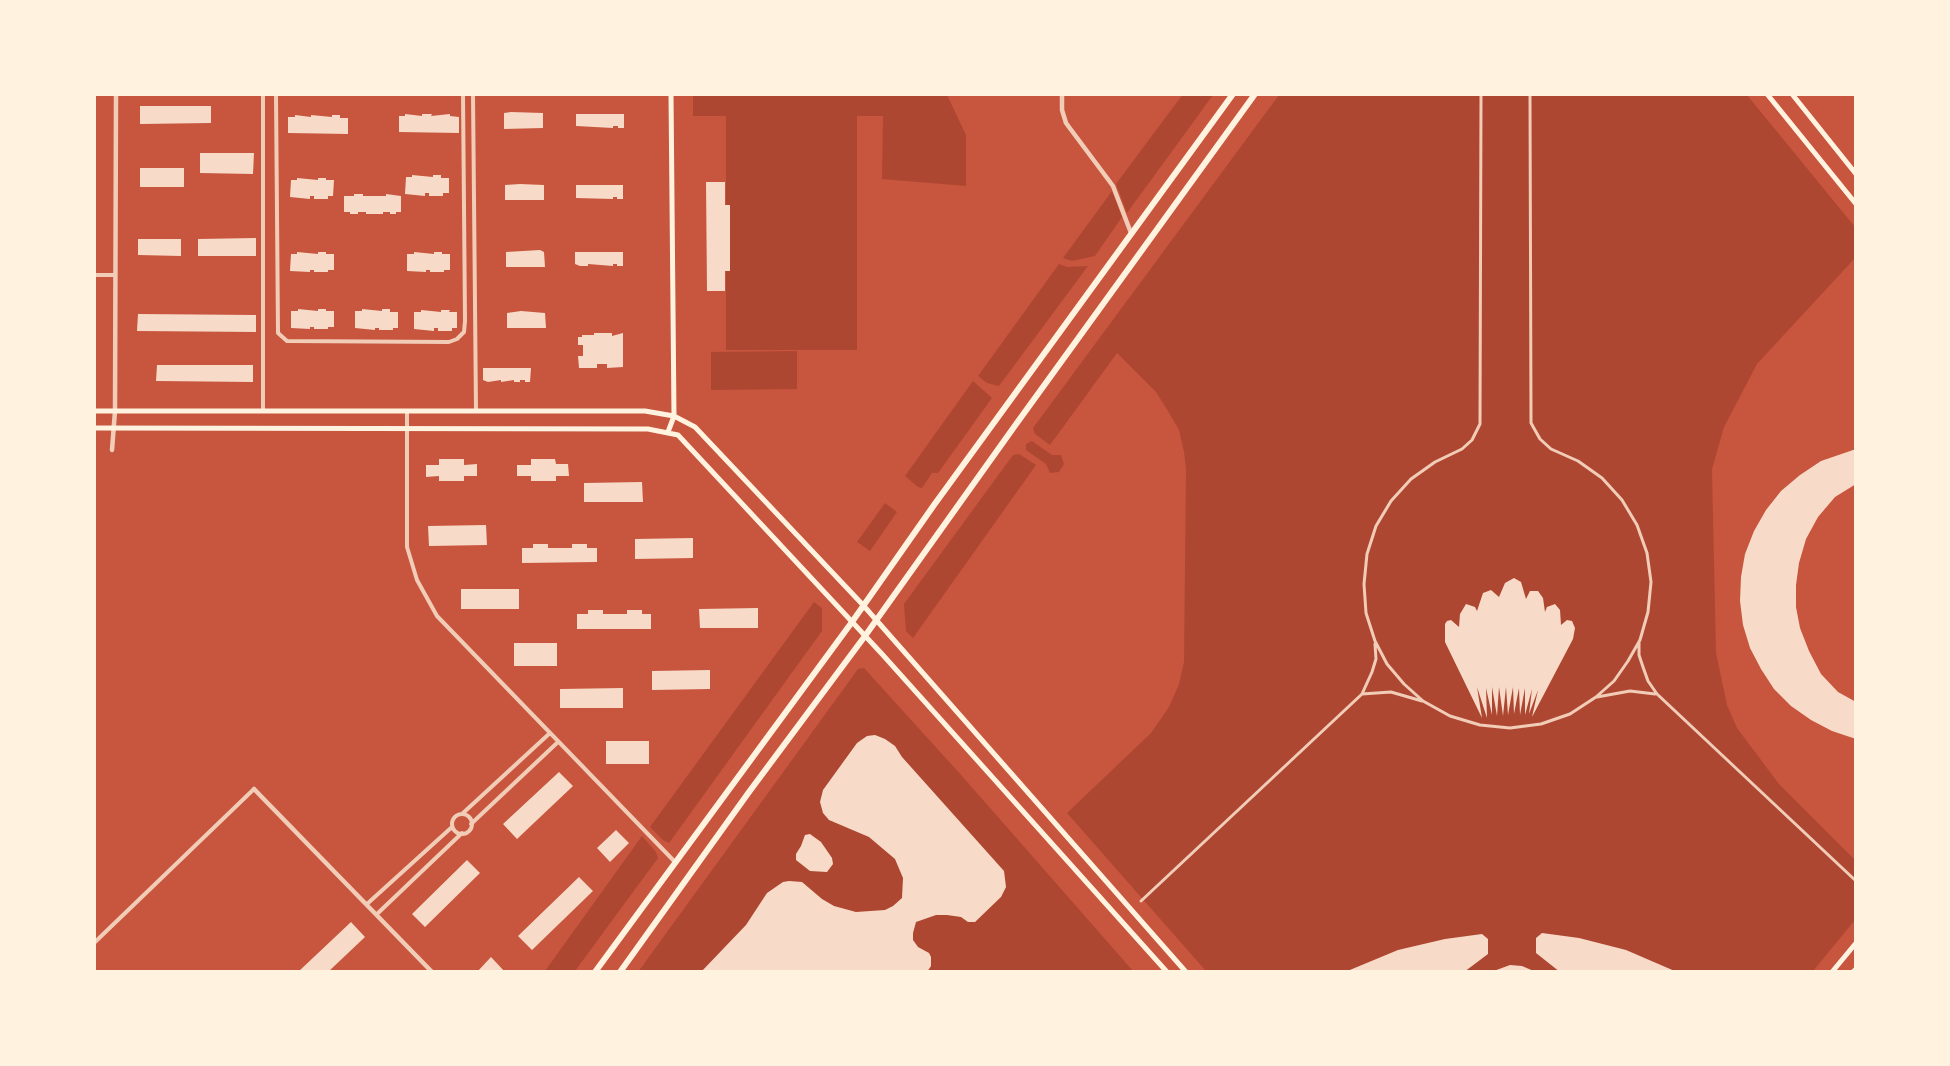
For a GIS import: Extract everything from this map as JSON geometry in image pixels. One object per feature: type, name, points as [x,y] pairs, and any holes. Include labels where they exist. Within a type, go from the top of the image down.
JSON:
[{"type":"main road","points":[[668,432],[674,416],[671,94]]},
{"type":"main road","points":[[595,972],[852,622],[1233,94]]},
{"type":"main road","points":[[620,972],[1255,94]]},
{"type":"main road","points":[[1767,94],[1856,204]]},
{"type":"main road","points":[[1792,94],[1856,174]]},
{"type":"main road","points":[[94,411],[645,411],[674,416],[694,427],[877,619],[1186,972]]},
{"type":"main road","points":[[94,428],[648,429],[678,435],[865,636],[1167,972]]},
{"type":"main road","points":[[1124,923],[1135,912]]},
{"type":"main road","points":[[1832,972],[1856,943]]},
{"type":"street","points":[[112,450],[115,411],[116,94]]},
{"type":"street","points":[[263,94],[263,411]]},
{"type":"street","points":[[276,94],[278,333],[287,341],[437,342],[457,339],[464,332],[464,94]]},
{"type":"street","points":[[473,94],[476,411]]},
{"type":"street","points":[[1062,94],[1062,110],[1066,123],[1113,186],[1131,233]]},
{"type":"street","points":[[1481,94],[1482,412],[1477,432],[1472,440],[1462,450],[1435,462],[1411,479],[1391,501],[1376,526],[1367,554],[1364,584],[1366,613],[1375,641],[1388,664],[1404,684],[1423,701],[1450,716],[1480,725],[1510,728],[1541,724],[1570,714],[1596,697],[1614,681],[1640,640]]},
{"type":"street","points":[[1530,94],[1530,412],[1535,432],[1551,449],[1578,461],[1602,478],[1622,500],[1637,525],[1647,553],[1650,582],[1648,612],[1640,640],[1639,655],[1648,681],[1657,694],[1856,881]]},
{"type":"street","points":[[94,275],[115,275]]},
{"type":"street","points":[[407,411],[407,547],[417,580],[436,616],[675,863]]},
{"type":"street","points":[[1141,901],[1362,694],[1376,658],[1375,641]]},
{"type":"street","points":[[1596,697],[1630,691],[1657,694]]},
{"type":"street","points":[[1362,694],[1391,692],[1423,701]]},
{"type":"street","points":[[367,904],[452,827],[454,818],[462,814],[550,733]]},
{"type":"street","points":[[377,914],[462,833],[468,831],[471,824],[558,742]]},
{"type":"street","points":[[94,943],[254,789],[432,972]]},
{"type":"street","points":[[462,814],[468,816],[471,824]]},
{"type":"street","points":[[452,827],[456,832],[462,833]]},
{"type":"shaded area","points":[[1183,94],[1213,95],[1127,213],[1116,184]]},
{"type":"shaded area","points":[[693,95],[947,95],[966,135],[966,186],[882,179],[883,116],[857,116],[857,350],[726,350],[726,116],[693,116]]},
{"type":"shaded area","points":[[1279,95],[1747,95],[1855,227],[1855,258],[1757,364],[1724,427],[1712,469],[1716,653],[1727,705],[1737,728],[1779,784],[1855,860],[1855,920],[1813,971],[1206,971],[1067,813],[1151,733],[1169,707],[1179,684],[1184,662],[1186,469],[1179,430],[1168,411],[1156,392],[1117,353],[1050,445],[1035,434],[1033,428]]},
{"type":"shaded area","points":[[1112,191],[1122,217],[1095,256],[1072,261],[1063,258]]},
{"type":"shaded area","points":[[1059,264],[1067,267],[1088,266],[999,386],[987,383],[978,376]]},
{"type":"shaded area","points":[[797,351],[797,389],[711,390],[711,352]]},
{"type":"shaded area","points":[[973,381],[992,398],[938,473],[932,473],[922,488],[918,487],[905,476]]},
{"type":"shaded area","points":[[1032,441],[1052,455],[1061,455],[1064,464],[1059,472],[1050,473],[1046,464],[1026,450],[1026,444]]},
{"type":"shaded area","points":[[1019,454],[1036,465],[913,638],[906,631],[904,604],[1013,455]]},
{"type":"shaded area","points":[[885,503],[897,512],[870,551],[857,542]]},
{"type":"shaded area","points":[[814,602],[822,608],[822,631],[669,843],[663,840],[650,827]]},
{"type":"shaded area","points":[[864,668],[1133,971],[638,972],[858,669]]},
{"type":"shaded area","points":[[642,836],[656,852],[658,858],[575,971],[545,971]]},
{"type":"building","points":[[140,106],[211,106],[211,123],[140,124]]},
{"type":"building","points":[[504,113],[543,113],[543,128],[504,129]]},
{"type":"building","points":[[405,114],[422,116],[422,114],[432,114],[431,116],[450,114],[450,116],[459,117],[459,133],[399,132],[399,116],[405,116]]},
{"type":"building","points":[[576,114],[624,114],[624,128],[576,126]]},
{"type":"building","points":[[295,115],[332,117],[332,115],[340,115],[340,118],[348,118],[348,134],[288,133],[288,117],[295,117]]},
{"type":"building","points":[[200,153],[254,153],[253,174],[200,173]]},
{"type":"building","points":[[140,168],[184,168],[184,187],[140,187]]},
{"type":"building","points":[[412,175],[433,177],[433,175],[441,175],[441,178],[449,178],[449,193],[443,193],[443,196],[429,196],[429,193],[425,193],[425,196],[405,194],[406,177],[412,177]]},
{"type":"building","points":[[297,178],[334,180],[333,196],[328,196],[328,199],[314,199],[314,196],[310,196],[310,199],[290,197],[291,180],[297,180]]},
{"type":"building","points":[[706,182],[725,182],[725,205],[730,205],[730,271],[725,271],[725,291],[707,291]]},
{"type":"building","points":[[505,185],[544,185],[544,200],[505,200]]},
{"type":"building","points":[[576,185],[623,185],[623,199],[617,199],[617,197],[613,199],[576,198]]},
{"type":"building","points":[[354,194],[401,196],[401,212],[396,212],[396,214],[358,212],[358,214],[350,214],[350,212],[344,212],[344,196],[354,196]]},
{"type":"building","points":[[256,238],[256,256],[198,256],[198,239]]},
{"type":"building","points":[[138,239],[181,239],[181,256],[138,255]]},
{"type":"building","points":[[540,250],[544,252],[545,267],[506,267],[506,252]]},
{"type":"building","points":[[297,252],[334,254],[334,270],[328,270],[328,272],[290,271],[291,254],[297,254]]},
{"type":"building","points":[[414,252],[450,254],[450,270],[444,270],[444,272],[407,271],[407,254],[414,254]]},
{"type":"building","points":[[575,252],[623,252],[623,266],[588,264],[588,266],[580,266],[575,264]]},
{"type":"building","points":[[298,309],[334,311],[334,327],[328,327],[328,329],[291,328],[291,311],[298,311]]},
{"type":"building","points":[[362,309],[382,311],[382,309],[390,309],[390,312],[398,312],[398,328],[379,330],[375,328],[375,330],[355,328],[355,311],[362,311]]},
{"type":"building","points":[[421,310],[457,312],[457,328],[452,328],[452,331],[438,331],[438,328],[434,328],[434,331],[414,329],[414,312],[421,312]]},
{"type":"building","points":[[521,311],[545,313],[546,328],[507,328],[507,313]]},
{"type":"building","points":[[138,314],[256,315],[256,332],[137,331]]},
{"type":"building","points":[[594,333],[612,333],[612,336],[623,333],[623,367],[607,368],[607,364],[597,364],[597,368],[579,368],[578,356],[583,356],[583,345],[578,345],[578,337],[594,335]]},
{"type":"building","points":[[157,365],[253,365],[253,382],[156,381]]},
{"type":"building","points":[[483,368],[531,368],[530,382],[520,380],[520,382],[514,382],[514,380],[501,382],[501,380],[488,382],[483,380]]},
{"type":"building","points":[[1856,449],[1856,484],[1835,497],[1818,517],[1806,539],[1799,563],[1796,607],[1800,628],[1821,674],[1838,692],[1856,702],[1856,739],[1832,731],[1811,720],[1791,706],[1774,689],[1750,648],[1743,625],[1740,601],[1745,554],[1766,510],[1781,491],[1800,475],[1821,461]]},
{"type":"building","points":[[439,459],[464,459],[464,465],[477,464],[477,476],[464,476],[464,481],[439,481],[439,476],[426,477],[426,465],[439,465]]},
{"type":"building","points":[[531,459],[555,459],[556,464],[568,464],[569,476],[556,476],[556,481],[531,481],[531,476],[517,476],[517,465],[531,465]]},
{"type":"building","points":[[642,482],[643,502],[584,502],[584,483]]},
{"type":"building","points":[[486,525],[487,545],[429,546],[428,526]]},
{"type":"building","points":[[693,538],[693,558],[635,559],[635,539]]},
{"type":"building","points":[[533,544],[548,544],[548,548],[572,548],[572,544],[587,544],[587,548],[597,548],[597,562],[522,563],[522,548],[533,548]]},
{"type":"building","points":[[1514,578],[1521,582],[1526,599],[1530,591],[1538,591],[1543,598],[1545,612],[1547,607],[1555,604],[1560,610],[1561,625],[1567,620],[1572,621],[1575,628],[1573,639],[1532,717],[1538,690],[1529,714],[1532,689],[1525,715],[1525,688],[1520,715],[1519,688],[1514,714],[1513,687],[1508,715],[1506,687],[1503,716],[1499,687],[1497,716],[1492,687],[1492,715],[1486,688],[1487,718],[1477,687],[1482,718],[1445,642],[1445,624],[1451,620],[1459,627],[1460,614],[1466,604],[1475,607],[1477,611],[1483,593],[1491,590],[1499,597],[1505,583]]},
{"type":"building","points":[[461,589],[519,589],[519,609],[461,609]]},
{"type":"building","points":[[758,608],[758,628],[700,628],[699,609]]},
{"type":"building","points":[[588,610],[603,610],[603,614],[627,614],[627,610],[642,610],[642,614],[651,614],[651,629],[577,629],[577,614],[588,614]]},
{"type":"building","points":[[514,643],[557,643],[557,666],[514,666]]},
{"type":"building","points":[[710,670],[710,689],[652,690],[652,671]]},
{"type":"building","points":[[623,688],[623,708],[560,708],[560,689]]},
{"type":"building","points":[[875,735],[895,746],[902,757],[1004,871],[1006,887],[1001,897],[975,922],[968,922],[961,917],[936,915],[916,922],[913,940],[931,957],[931,966],[927,972],[701,972],[746,925],[767,893],[783,882],[802,882],[834,906],[856,912],[885,910],[902,898],[903,878],[895,859],[869,837],[829,820],[823,813],[820,802],[823,790],[857,743],[867,736]]},
{"type":"building","points":[[606,741],[649,741],[649,764],[606,764]]},
{"type":"building","points":[[559,772],[573,786],[517,839],[503,824]]},
{"type":"building","points":[[616,830],[629,843],[610,862],[597,848]]},
{"type":"building","points":[[810,834],[821,842],[832,858],[833,864],[827,872],[810,871],[796,860],[796,854],[805,835]]},
{"type":"building","points":[[467,860],[480,873],[425,927],[412,914]]},
{"type":"building","points":[[579,877],[593,891],[532,950],[518,936]]},
{"type":"building","points":[[351,922],[365,937],[328,972],[298,972]]},
{"type":"building","points":[[1542,933],[1579,938],[1626,950],[1677,972],[1560,972],[1536,953],[1536,938]]},
{"type":"building","points":[[1482,934],[1488,939],[1488,954],[1464,972],[1345,972],[1398,950],[1445,939]]},
{"type":"building","points":[[491,957],[505,972],[477,972]]},
{"type":"building","points":[[1510,965],[1522,966],[1536,972],[1491,972]]}]
